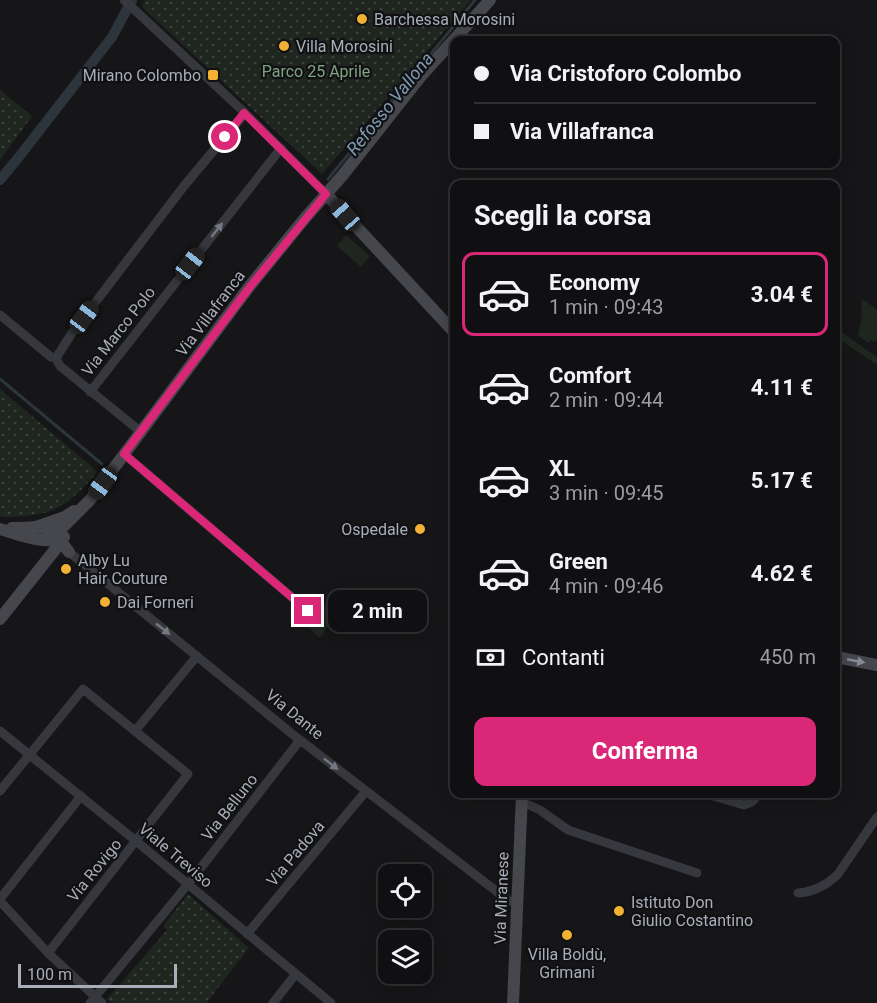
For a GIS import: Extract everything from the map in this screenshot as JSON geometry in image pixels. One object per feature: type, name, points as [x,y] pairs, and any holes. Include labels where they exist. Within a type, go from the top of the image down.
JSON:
[{"type":"main road","name":"Via Villafranca","points":[[457,36],[490,0]]},
{"type":"main road","name":"Via Villafranca","points":[[0,619],[54,551],[59,540],[78,522],[90,500],[249,288],[421,76],[450,44]]},
{"type":"main road","points":[[326,194],[450,328]]},
{"type":"main road","name":"Via Villafranca","points":[[0,528],[36,527],[65,517],[90,500]]},
{"type":"main road","points":[[36,527],[54,533],[59,540]]},
{"type":"main road","points":[[0,528],[46,541],[59,540]]},
{"type":"main road","name":"Via Dante","points":[[59,540],[69,552]]},
{"type":"main road","points":[[840,658],[877,665]]},
{"type":"main road","name":"Via Miranese","points":[[513,1003],[521,799]]},
{"type":"street","points":[[124,0],[281,148],[326,194]]},
{"type":"street","points":[[56,358],[72,333],[184,186],[244,113]]},
{"type":"street","name":"Via Marco Polo","points":[[90,392],[281,148]]},
{"type":"street","points":[[0,315],[51,357],[56,358],[60,366],[141,432]]},
{"type":"street","points":[[124,454],[308,611]]},
{"type":"street","name":"Via Dante","points":[[69,552],[300,740],[509,901],[517,902]]},
{"type":"street","points":[[0,791],[83,689],[135,731],[197,656]]},
{"type":"street","name":"Viale Treviso","points":[[0,731],[331,1003]]},
{"type":"street","name":"Via Rovigo","points":[[48,953],[188,774],[135,731]]},
{"type":"street","name":"Via Belluno","points":[[96,1001],[300,740]]},
{"type":"street","name":"Via Padova","points":[[247,934],[366,791]]},
{"type":"street","points":[[81,796],[0,900],[96,1001]]},
{"type":"street","points":[[720,798],[744,805],[755,798]]},
{"type":"street","points":[[521,799],[568,830],[697,873]]},
{"type":"street","points":[[798,893],[811,892],[831,882],[877,817]]},
{"type":"street","points":[[273,1003],[295,975]]},
{"type":"green space","name":"Parco 25 Aprile","points":[[145,0],[471,0],[322,174],[142,7]]},
{"type":"green space","points":[[0,90],[32,116],[0,160]]},
{"type":"green space","points":[[346,235],[370,256],[361,267],[337,246]]},
{"type":"green space","points":[[862,299],[877,309],[877,340],[875,342],[871,340],[869,343],[858,336]]},
{"type":"green space","points":[[840,331],[877,357],[877,365],[840,340]]},
{"type":"green space","points":[[0,389],[98,472],[66,503],[48,512],[37,515],[0,516]]},
{"type":"green space","points":[[322,603],[329,610],[332,621],[320,638],[308,627],[304,618],[313,608]]},
{"type":"green space","points":[[188,894],[249,948],[206,1003],[111,1003],[107,999],[167,930],[163,926]]},
{"type":"waterway","points":[[0,180],[112,37],[132,0]]},
{"type":"waterway","name":"Refosso Vallona","points":[[328,179],[475,0]]},
{"type":"waterway","name":"Refosso Vallona","points":[[0,379],[102,464]]},
{"type":"place","name":"Barchessa Morosini","points":[[362,19]]},
{"type":"place","name":"Villa Morosini","points":[[284,46]]},
{"type":"place","name":"Mirano Colombo","points":[[213,75]]},
{"type":"place","name":"Ospedale","points":[[420,529]]},
{"type":"place","name":"Alby Lu Hair Couture","points":[[66,569]]},
{"type":"place","name":"Dai Forneri","points":[[105,602]]},
{"type":"place","name":"Istituto Don Giulio Costantino","points":[[619,911]]},
{"type":"place","name":"Villa Boldù, Grimani","points":[[567,935]]},
{"type":"route","points":[[225,137],[244,113],[326,194],[249,288],[124,454],[308,611]]}]
